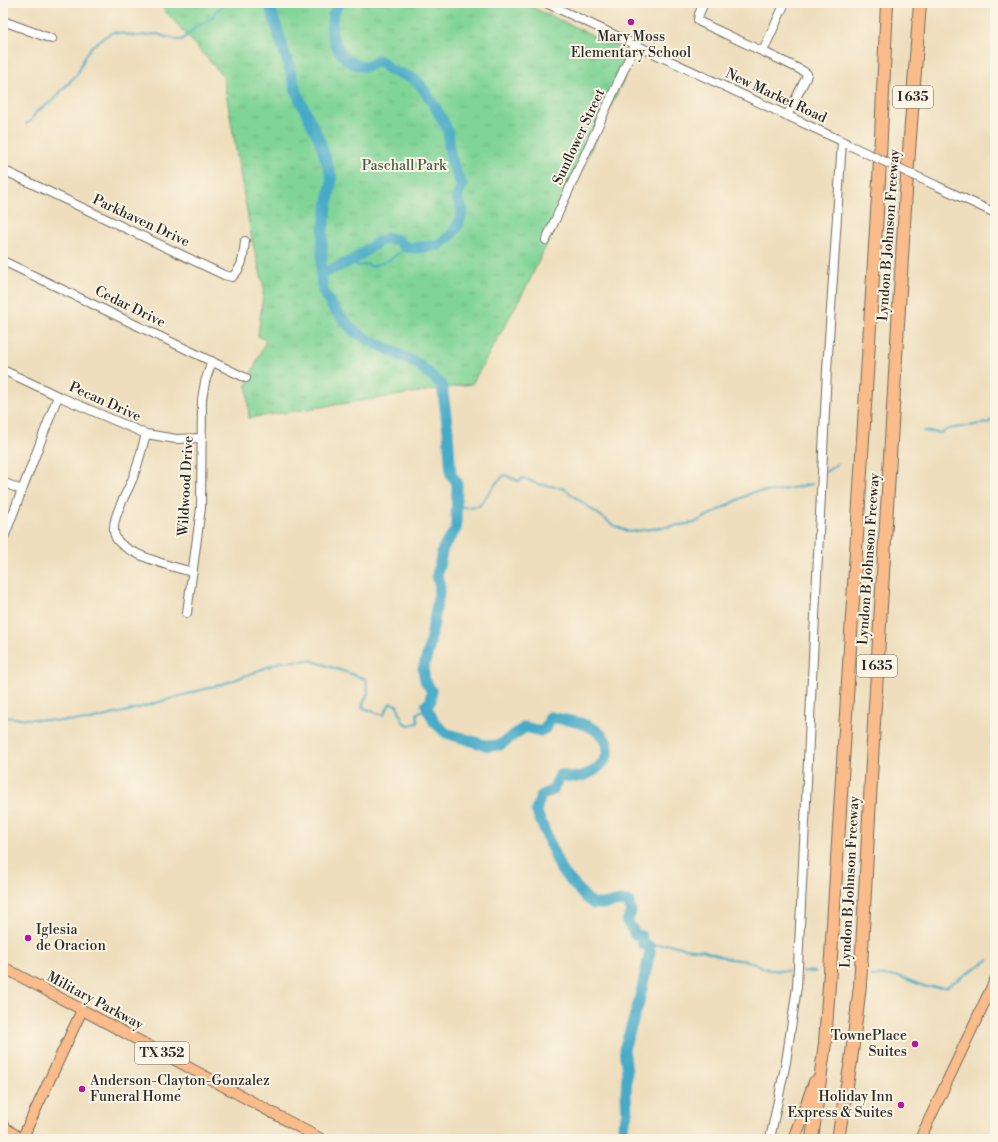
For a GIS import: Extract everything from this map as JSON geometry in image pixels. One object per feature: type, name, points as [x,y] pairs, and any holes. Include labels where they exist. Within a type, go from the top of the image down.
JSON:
[{"type":"highway","name":"Lyndon B Johnson Freeway","points":[[812,1139],[822,1064],[832,932],[878,196],[887,3]]},
{"type":"highway","name":"Lyndon B Johnson Freeway","points":[[838,1139],[851,1061],[860,986],[875,707],[905,215],[920,3]]},
{"type":"highway","points":[[846,1139],[856,1062],[860,986]]},
{"type":"highway","points":[[794,1139],[822,1064]]},
{"type":"main road","name":"Military Parkway","points":[[3,967],[321,1139]]},
{"type":"main road","points":[[920,1139],[995,980]]},
{"type":"main road","points":[[3,1126],[21,1139],[82,1010]]},
{"type":"street","name":"New Market Road","points":[[546,3],[995,213]]},
{"type":"street","points":[[704,3],[699,14],[698,20],[700,22],[807,74],[787,116]]},
{"type":"street","points":[[762,51],[785,3]]},
{"type":"street","points":[[4,24],[52,39]]},
{"type":"street","name":"Sunflower Street","points":[[546,240],[635,45]]},
{"type":"street","points":[[770,1139],[786,1062],[797,987],[827,370],[842,141]]},
{"type":"street","name":"Parkhaven Drive","points":[[3,170],[224,275],[232,277],[239,270],[243,261],[245,241]]},
{"type":"street","name":"Cedar Drive","points":[[3,261],[246,378]]},
{"type":"street","name":"Wildwood Drive","points":[[187,614],[201,508],[202,399],[205,382],[212,361]]},
{"type":"street","name":"Pecan Drive","points":[[3,370],[58,396],[146,434],[176,439],[202,438]]},
{"type":"street","points":[[3,540],[58,396]]},
{"type":"street","points":[[146,434],[134,477],[115,517],[114,533],[119,543],[149,559],[167,566],[193,572]]},
{"type":"street","points":[[3,482],[22,490]]},
{"type":"green space","name":"Paschall Park","points":[[158,3],[523,3],[635,55],[528,284],[472,384],[249,418],[247,384],[266,340],[258,336],[264,287],[252,240],[223,76]]},
{"type":"waterway","points":[[26,124],[31,121],[36,112],[52,101],[78,73],[85,56],[92,46],[106,36],[113,32],[137,36],[158,34],[165,37],[182,40],[194,29],[213,17],[215,12],[222,6],[229,3]]},
{"type":"waterway","points":[[269,3],[298,96],[320,141],[332,179],[323,230],[321,274],[323,291],[334,309],[353,330],[369,340],[418,364],[442,385],[448,431],[451,475],[457,482],[456,529],[443,548],[437,575],[440,587],[429,649],[423,669],[425,680],[431,690],[431,701],[426,705],[434,722],[446,733],[488,746],[500,745],[525,727],[540,731],[546,728],[550,717],[573,721],[589,726],[599,733],[607,744],[608,750],[606,757],[598,768],[578,777],[560,775],[553,790],[541,796],[536,810],[561,870],[586,898],[594,904],[621,901],[629,902],[631,912],[627,921],[635,934],[641,936],[643,944],[649,946],[650,952],[639,1002],[624,1049],[627,1071],[627,1114],[623,1125],[625,1139]]},
{"type":"waterway","points":[[321,274],[353,260],[378,242],[388,238],[398,240],[405,247],[416,248],[439,245],[451,235],[458,225],[463,210],[457,198],[462,185],[451,158],[448,132],[444,123],[422,87],[413,78],[391,70],[378,60],[371,65],[358,65],[350,62],[338,50],[332,33],[332,25],[333,16],[340,3]]},
{"type":"waterway","points":[[348,262],[359,266],[368,264],[371,267],[390,260],[401,251],[408,251],[414,248]]},
{"type":"waterway","points":[[923,431],[941,433],[948,429],[988,423],[995,417]]},
{"type":"waterway","points":[[826,472],[837,464]]},
{"type":"waterway","points":[[456,508],[479,506],[497,482],[505,475],[518,481],[524,478],[537,484],[563,488],[613,525],[629,532],[694,523],[753,492],[777,491],[812,484]]},
{"type":"waterway","points":[[3,717],[59,721],[90,720],[128,711],[229,682],[280,662],[310,660],[366,679],[368,693],[362,707],[384,715],[390,703],[397,705],[403,722],[409,725],[418,723],[417,714],[420,711],[431,716]]},
{"type":"waterway","points":[[649,946],[669,944],[684,948],[702,950],[729,959],[748,961],[769,970],[788,971]]},
{"type":"waterway","points":[[870,976],[898,976],[926,987],[946,987],[988,960]]},
{"type":"waterway","points":[[802,971],[815,972]]},
{"type":"place","name":"Mary Moss Elementary School","points":[[631,22]]},
{"type":"place","name":"Iglesia de Oracion","points":[[28,938]]},
{"type":"place","name":"TownePlace Suites","points":[[915,1044]]},
{"type":"place","name":"Anderson-Clayton-Gonzalez Funeral Home","points":[[82,1089]]},
{"type":"place","name":"Holiday Inn Express & Suites","points":[[901,1105]]}]
